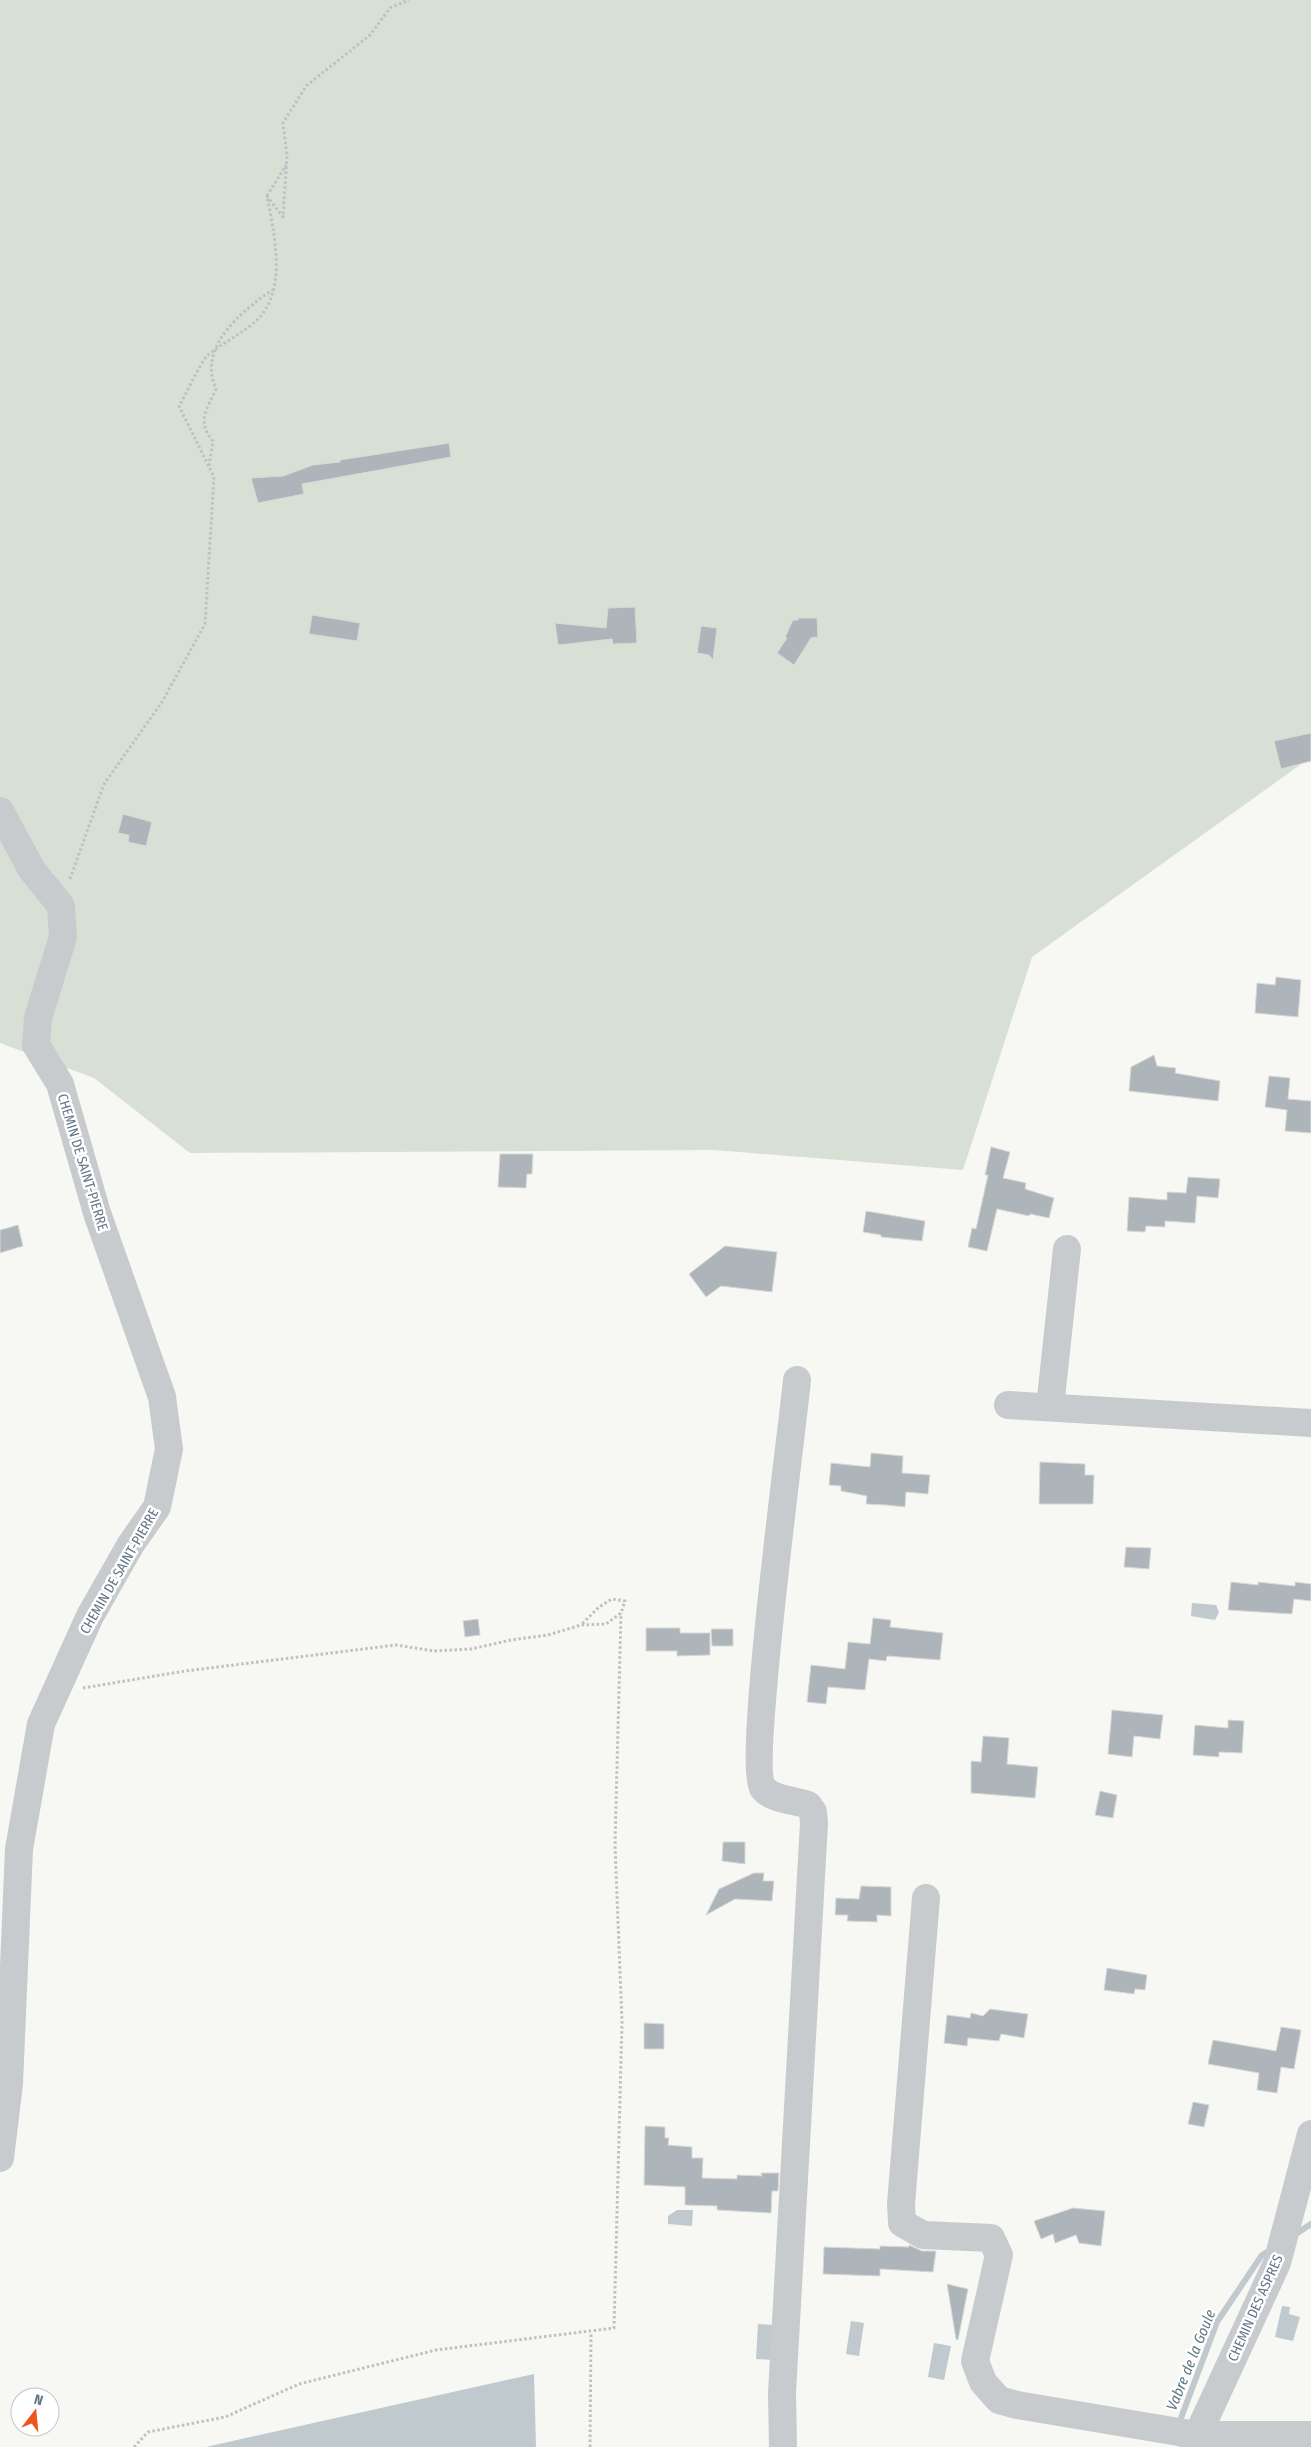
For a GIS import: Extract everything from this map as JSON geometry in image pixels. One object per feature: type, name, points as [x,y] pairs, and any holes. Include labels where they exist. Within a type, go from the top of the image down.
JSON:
[{"type":"street","points":[[0,811],[32,870],[61,906]]},
{"type":"street","name":"CHEMIN DE SAINT-PIERRE","points":[[0,2158],[10,2084],[19,1849],[41,1724],[90,1616],[131,1544],[157,1507],[169,1449],[162,1397],[97,1213],[60,1084],[36,1045],[38,1018],[64,937],[61,906]]},
{"type":"street","points":[[1050,1407],[1067,1250]]},
{"type":"street","points":[[783,2447],[782,2393],[814,1823],[813,1812],[808,1805],[769,1795],[762,1787],[759,1775],[759,1759],[763,1693],[797,1380]]},
{"type":"street","points":[[1008,1405],[1311,1423]]},
{"type":"street","points":[[926,1898],[901,2204],[902,2223],[923,2235],[953,2238],[991,2238],[999,2255],[974,2361],[983,2382],[999,2400],[1017,2405],[1163,2428],[1195,2441],[1311,2435]]},
{"type":"street","name":"CHEMIN DES ASPRES","points":[[1195,2441],[1278,2262],[1311,2134]]},
{"type":"path","points":[[267,196],[283,217],[286,165],[282,123],[306,86],[370,35],[390,8],[409,0]]},
{"type":"path","points":[[61,906],[104,784],[162,702],[205,624],[214,477],[179,406],[206,358],[258,320],[271,298],[276,271],[274,231],[267,196],[286,165]]},
{"type":"path","points":[[209,467],[213,441],[204,431],[203,419],[216,389],[211,376],[214,352],[220,340],[246,309],[273,290]]},
{"type":"path","points":[[134,2447],[148,2432],[226,2417],[299,2384],[436,2350],[614,2328],[622,2022],[615,1845],[621,1613],[625,1601],[612,1599],[599,1607],[582,1625]]},
{"type":"path","points":[[56,1692],[185,1671],[396,1645],[434,1651],[471,1649],[511,1640],[548,1635],[582,1625],[606,1624],[621,1613]]},
{"type":"path","points":[[590,2447],[591,2332]]},
{"type":"shaded area","points":[[0,0],[1311,0],[1311,757],[1032,957],[963,1170],[714,1150],[190,1153],[94,1078],[0,1043]]},
{"type":"shaded area","points":[[1192,1603],[1216,1605],[1219,1612],[1215,1620],[1191,1616]]},
{"type":"shaded area","points":[[677,2210],[693,2210],[692,2226],[668,2224],[668,2216]]},
{"type":"shaded area","points":[[1282,2306],[1290,2307],[1289,2314],[1300,2317],[1293,2341],[1275,2337]]},
{"type":"shaded area","points":[[851,2321],[864,2323],[859,2356],[846,2354]]},
{"type":"shaded area","points":[[758,2324],[774,2325],[773,2360],[756,2359]]},
{"type":"shaded area","points":[[934,2343],[951,2346],[944,2380],[928,2377]]},
{"type":"shaded area","points":[[534,2374],[536,2447],[206,2447]]},
{"type":"building","points":[[449,443],[451,457],[302,484],[304,494],[258,503],[251,478],[283,476],[313,465]]},
{"type":"building","points":[[635,607],[637,643],[613,644],[612,639],[558,645],[555,623],[606,628],[608,608]]},
{"type":"building","points":[[312,615],[360,623],[357,641],[309,634]]},
{"type":"building","points":[[798,618],[817,618],[818,637],[811,638],[794,665],[777,653],[787,638],[785,637],[793,620],[798,620]]},
{"type":"building","points":[[701,626],[717,628],[713,660],[709,655],[697,653]]},
{"type":"building","points":[[1311,733],[1311,761],[1281,769],[1274,741]]},
{"type":"building","points":[[123,814],[152,822],[146,846],[128,842],[129,835],[118,833]]},
{"type":"building","points":[[1276,977],[1301,980],[1298,1017],[1255,1013],[1257,983],[1275,985]]},
{"type":"building","points":[[1154,1055],[1157,1066],[1176,1068],[1175,1073],[1220,1081],[1218,1101],[1129,1091],[1131,1067]]},
{"type":"building","points":[[1269,1076],[1290,1078],[1288,1099],[1311,1101],[1311,1133],[1285,1131],[1287,1110],[1265,1107]]},
{"type":"building","points":[[991,1147],[1010,1152],[1003,1178],[1026,1183],[1025,1189],[1054,1198],[1049,1218],[997,1209],[987,1251],[968,1247],[972,1228],[976,1229],[988,1175],[985,1175]]},
{"type":"building","points":[[500,1154],[533,1154],[532,1174],[527,1174],[526,1188],[498,1187]]},
{"type":"building","points":[[1188,1177],[1220,1179],[1218,1198],[1197,1196],[1195,1223],[1165,1221],[1165,1227],[1146,1226],[1145,1232],[1127,1231],[1129,1197],[1167,1200],[1167,1192],[1186,1193]]},
{"type":"building","points":[[866,1211],[925,1221],[922,1241],[881,1237],[881,1235],[863,1232]]},
{"type":"building","points":[[18,1225],[23,1246],[0,1253],[0,1230]]},
{"type":"building","points":[[725,1246],[777,1252],[772,1292],[721,1286],[706,1297],[689,1274]]},
{"type":"building","points":[[871,1453],[903,1456],[902,1473],[930,1475],[928,1494],[906,1492],[905,1507],[866,1504],[867,1496],[841,1491],[841,1486],[829,1485],[831,1463],[870,1467]]},
{"type":"building","points":[[1040,1462],[1085,1464],[1085,1475],[1094,1475],[1093,1504],[1039,1504]]},
{"type":"building","points":[[1126,1547],[1151,1548],[1149,1569],[1124,1567]]},
{"type":"building","points":[[1231,1582],[1258,1585],[1258,1582],[1295,1586],[1295,1582],[1311,1584],[1311,1601],[1294,1599],[1292,1614],[1228,1610]]},
{"type":"building","points":[[873,1618],[891,1620],[890,1627],[943,1633],[940,1660],[887,1656],[886,1661],[869,1659],[865,1690],[828,1687],[826,1704],[807,1702],[811,1665],[845,1669],[848,1642],[870,1644]]},
{"type":"building","points":[[478,1619],[480,1635],[465,1637],[463,1621]]},
{"type":"building","points":[[646,1628],[680,1628],[680,1633],[710,1633],[710,1655],[677,1656],[677,1651],[646,1651]]},
{"type":"building","points":[[711,1629],[733,1629],[733,1646],[712,1646]]},
{"type":"building","points":[[1112,1710],[1163,1715],[1160,1739],[1134,1736],[1132,1757],[1108,1754]]},
{"type":"building","points":[[1228,1720],[1244,1721],[1242,1753],[1219,1752],[1219,1757],[1193,1755],[1195,1725],[1228,1728]]},
{"type":"building","points":[[983,1736],[1009,1738],[1007,1764],[1038,1767],[1035,1798],[971,1793],[971,1761],[981,1762]]},
{"type":"building","points":[[1100,1791],[1117,1795],[1113,1818],[1095,1815]]},
{"type":"building","points":[[723,1842],[745,1842],[745,1864],[722,1861]]},
{"type":"building","points":[[754,1873],[764,1873],[763,1881],[774,1881],[772,1901],[735,1899],[706,1915],[719,1889]]},
{"type":"building","points":[[861,1886],[891,1887],[891,1916],[877,1915],[877,1922],[847,1921],[848,1915],[835,1915],[836,1898],[859,1899]]},
{"type":"building","points":[[1107,1968],[1147,1975],[1145,1990],[1135,1989],[1134,1994],[1104,1990]]},
{"type":"building","points":[[990,2009],[1028,2014],[1024,2038],[1001,2034],[999,2041],[968,2038],[967,2046],[944,2043],[947,2015],[970,2018],[971,2013],[983,2016]]},
{"type":"building","points":[[644,2023],[664,2024],[664,2049],[644,2049]]},
{"type":"building","points":[[1281,2027],[1301,2030],[1294,2069],[1281,2067],[1277,2093],[1257,2090],[1259,2073],[1208,2064],[1213,2040],[1276,2051]]},
{"type":"building","points":[[1193,2102],[1209,2105],[1204,2127],[1188,2124]]},
{"type":"building","points":[[645,2126],[665,2127],[665,2138],[669,2138],[668,2145],[692,2147],[692,2158],[703,2158],[702,2178],[737,2179],[737,2175],[762,2176],[761,2173],[779,2173],[778,2191],[772,2191],[771,2213],[717,2210],[717,2206],[685,2205],[685,2187],[644,2185]]},
{"type":"building","points":[[1073,2208],[1105,2211],[1101,2246],[1079,2243],[1076,2235],[1055,2243],[1053,2234],[1041,2239],[1034,2221]]},
{"type":"building","points":[[909,2245],[922,2251],[936,2251],[933,2272],[880,2269],[880,2276],[823,2274],[824,2247],[880,2249],[880,2246],[909,2247]]},
{"type":"building","points":[[947,2284],[968,2289],[958,2340],[956,2339]]},
{"type":"waterway","name":"Vabre de la Goule","points":[[1293,2236],[1311,2224]]},
{"type":"waterway","name":"Vabre de la Goule","points":[[1178,2426],[1217,2322],[1262,2255],[1272,2249]]}]
